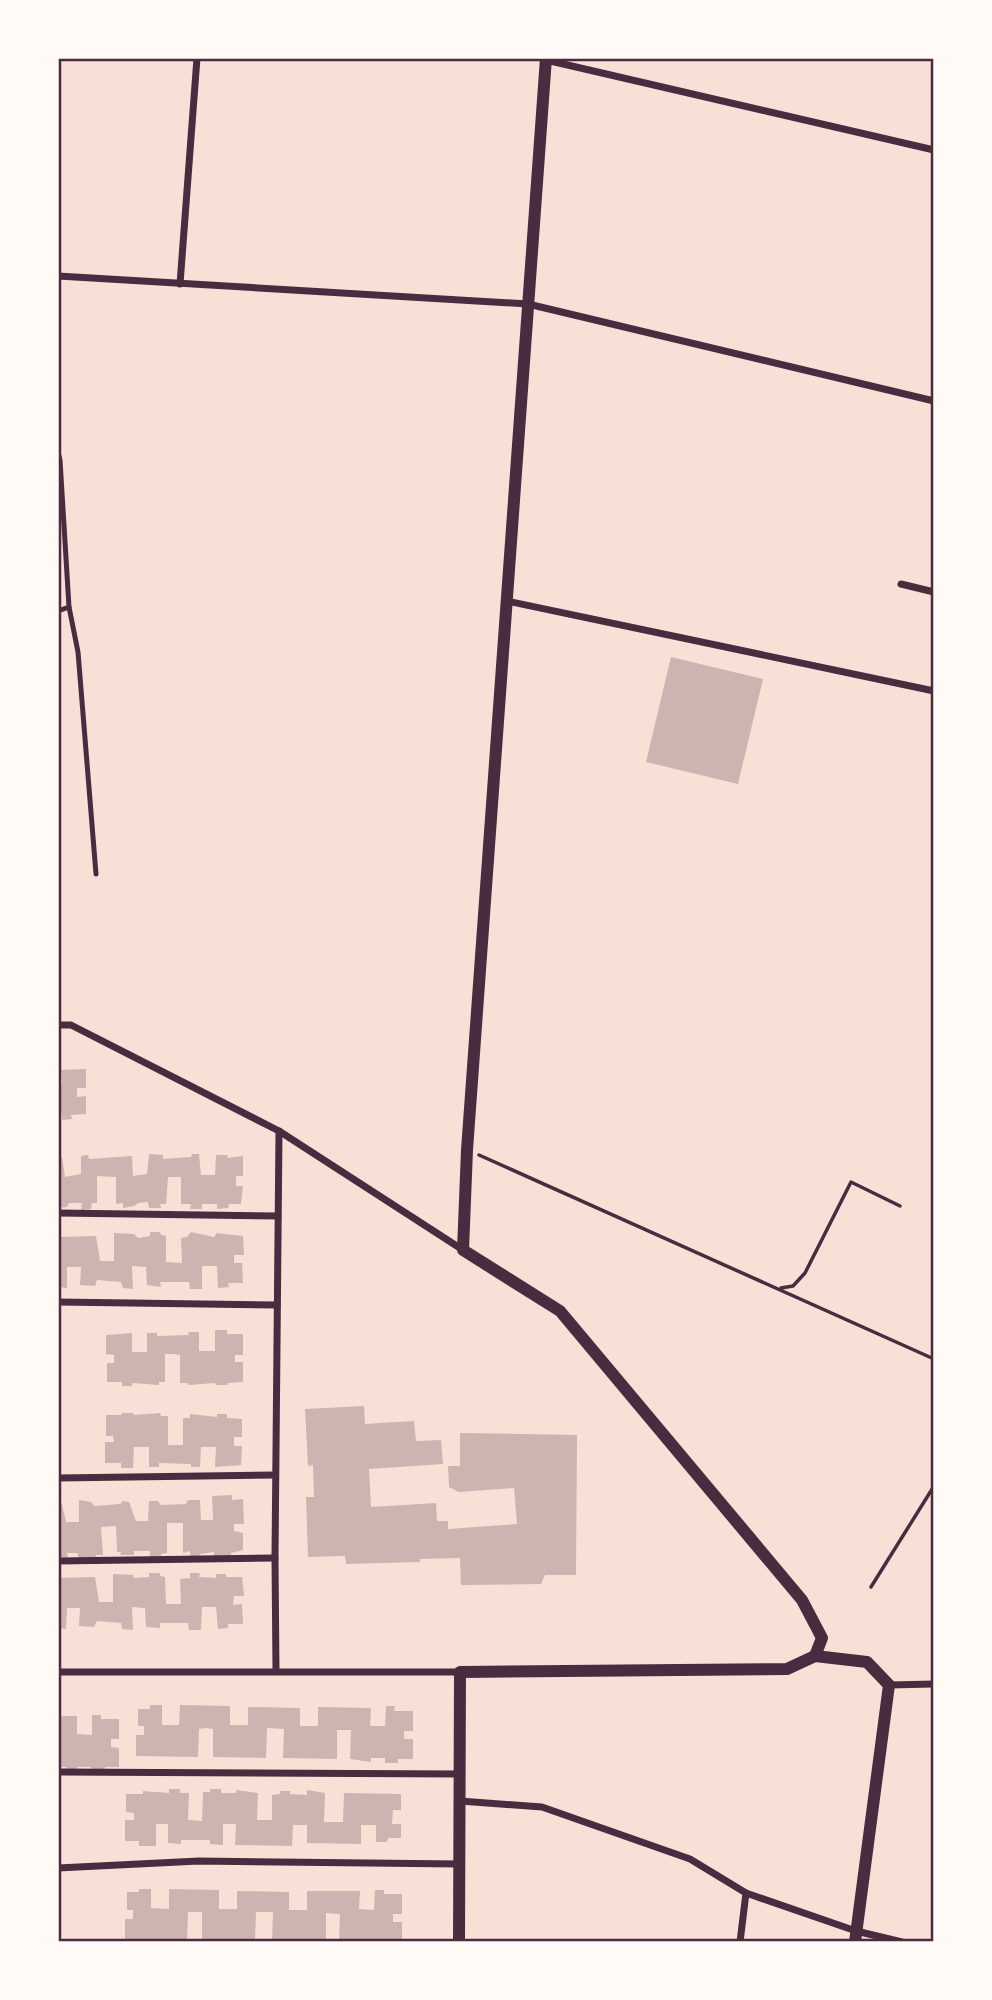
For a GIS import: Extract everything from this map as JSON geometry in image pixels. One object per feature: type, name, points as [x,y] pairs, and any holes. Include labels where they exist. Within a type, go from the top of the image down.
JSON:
[{"type":"street","points":[[180,284],[197,58]]},
{"type":"street","points":[[463,1250],[467,1150],[546,59],[934,150]]},
{"type":"street","points":[[58,276],[528,304],[934,401]]},
{"type":"street","points":[[901,584],[934,592]]},
{"type":"street","points":[[507,601],[934,691]]},
{"type":"street","points":[[58,1025],[71,1025],[279,1131],[560,1311],[802,1600],[822,1637],[815,1656]]},
{"type":"street","points":[[276,1671],[279,1131]]},
{"type":"street","points":[[58,1213],[278,1216]]},
{"type":"street","points":[[58,1302],[277,1305]]},
{"type":"street","points":[[58,1478],[275,1475]]},
{"type":"street","points":[[58,1561],[275,1558]]},
{"type":"street","points":[[58,1672],[787,1669],[815,1656],[867,1661],[889,1685],[934,1684]]},
{"type":"street","points":[[460,1672],[460,1942]]},
{"type":"street","points":[[856,1937],[889,1685]]},
{"type":"street","points":[[58,1772],[459,1774]]},
{"type":"street","points":[[460,1801],[542,1807],[690,1859],[746,1893],[856,1937],[902,1942]]},
{"type":"street","points":[[58,1868],[199,1861],[460,1864]]},
{"type":"street","points":[[740,1942],[746,1893]]},
{"type":"lane","points":[[58,452],[61,460],[69,607],[78,652],[96,874]]},
{"type":"lane","points":[[58,611],[69,607]]},
{"type":"path","points":[[467,1150],[934,1359]]},
{"type":"path","points":[[779,1288],[793,1286],[805,1273],[851,1182],[900,1206]]},
{"type":"path","points":[[871,1587],[934,1486]]},
{"type":"building","points":[[671,657],[763,679],[738,784],[646,762]]},
{"type":"building","points":[[86,1069],[86,1088],[77,1088],[77,1097],[86,1096],[86,1114],[71,1115],[72,1119],[62,1120],[62,1113],[58,1113],[61,1070]]},
{"type":"building","points":[[149,1154],[163,1155],[163,1159],[199,1154],[201,1175],[215,1175],[216,1155],[228,1155],[227,1158],[243,1156],[243,1176],[236,1176],[236,1186],[243,1186],[241,1204],[229,1204],[228,1208],[217,1209],[217,1204],[202,1204],[202,1209],[190,1209],[191,1204],[181,1204],[181,1177],[168,1177],[166,1204],[160,1204],[161,1208],[149,1208],[148,1202],[123,1208],[123,1203],[116,1204],[116,1177],[97,1176],[97,1203],[92,1203],[91,1209],[81,1210],[82,1203],[69,1203],[67,1207],[58,1208],[58,1157],[62,1157],[65,1177],[81,1174],[81,1156],[88,1155],[89,1159],[132,1156],[133,1176],[147,1174]]},
{"type":"building","points":[[150,1232],[160,1232],[166,1236],[166,1262],[182,1263],[181,1238],[187,1237],[191,1232],[214,1237],[217,1233],[243,1236],[244,1255],[234,1255],[234,1263],[242,1263],[243,1283],[228,1283],[229,1287],[218,1288],[217,1266],[202,1266],[202,1289],[190,1289],[189,1282],[160,1282],[161,1287],[147,1285],[146,1267],[132,1266],[133,1289],[123,1288],[121,1282],[97,1280],[95,1286],[80,1285],[81,1267],[67,1267],[67,1288],[58,1287],[58,1237],[96,1236],[100,1261],[114,1261],[114,1233],[134,1234],[138,1238],[150,1236]]},
{"type":"building","points":[[215,1330],[227,1330],[227,1334],[243,1334],[243,1355],[235,1355],[235,1362],[243,1362],[243,1382],[227,1385],[180,1383],[180,1355],[165,1354],[165,1382],[159,1382],[159,1385],[132,1383],[132,1386],[122,1386],[122,1382],[107,1382],[107,1363],[114,1363],[114,1355],[106,1354],[106,1335],[132,1333],[132,1352],[147,1352],[147,1333],[157,1333],[157,1336],[199,1332],[199,1351],[215,1351]]},
{"type":"building","points":[[364,1406],[365,1424],[414,1421],[416,1441],[441,1440],[443,1464],[369,1469],[371,1507],[436,1503],[437,1521],[448,1521],[448,1529],[517,1524],[514,1488],[459,1492],[449,1487],[448,1466],[460,1466],[460,1433],[577,1435],[576,1575],[545,1575],[541,1584],[461,1585],[460,1558],[346,1564],[345,1556],[308,1557],[306,1497],[314,1497],[313,1465],[308,1466],[305,1409]]},
{"type":"building","points":[[160,1413],[161,1416],[168,1416],[168,1445],[183,1445],[183,1418],[190,1418],[190,1414],[217,1417],[217,1414],[227,1414],[227,1418],[242,1419],[242,1437],[234,1437],[234,1446],[242,1446],[241,1465],[215,1467],[216,1447],[201,1447],[200,1467],[191,1467],[191,1464],[159,1463],[159,1467],[149,1467],[149,1447],[134,1447],[133,1468],[121,1468],[121,1463],[105,1463],[105,1442],[114,1442],[113,1436],[106,1436],[106,1415]]},
{"type":"building","points":[[232,1495],[232,1500],[243,1499],[244,1524],[234,1524],[234,1531],[243,1533],[243,1550],[231,1553],[231,1556],[214,1557],[214,1552],[200,1554],[201,1557],[190,1557],[190,1551],[183,1553],[183,1523],[167,1523],[167,1553],[161,1554],[161,1557],[150,1557],[150,1551],[134,1551],[134,1555],[120,1555],[121,1552],[117,1552],[116,1526],[101,1527],[103,1555],[96,1555],[96,1559],[78,1560],[78,1553],[67,1553],[68,1557],[58,1558],[58,1503],[62,1504],[66,1522],[79,1522],[79,1500],[91,1502],[94,1506],[129,1502],[136,1521],[148,1521],[149,1501],[158,1501],[161,1505],[186,1504],[188,1500],[200,1500],[201,1520],[213,1520],[212,1496]]},
{"type":"building","points":[[149,1573],[160,1573],[160,1576],[165,1577],[166,1604],[181,1604],[180,1579],[190,1578],[190,1573],[200,1573],[199,1577],[216,1578],[216,1574],[226,1574],[226,1577],[242,1577],[244,1596],[234,1596],[233,1605],[242,1604],[243,1624],[228,1624],[228,1628],[218,1629],[216,1607],[202,1607],[201,1630],[189,1630],[188,1623],[160,1623],[160,1628],[146,1627],[145,1608],[132,1607],[133,1630],[122,1629],[121,1623],[97,1621],[94,1627],[79,1626],[80,1608],[67,1608],[66,1629],[58,1628],[58,1578],[95,1577],[99,1602],[113,1602],[113,1574],[133,1575],[134,1578],[149,1577]]},
{"type":"building","points":[[150,1705],[162,1705],[162,1725],[179,1725],[180,1705],[230,1706],[230,1725],[248,1725],[248,1707],[300,1708],[300,1726],[318,1726],[318,1707],[371,1708],[370,1726],[385,1726],[386,1706],[395,1706],[394,1711],[413,1711],[413,1731],[404,1731],[404,1739],[413,1739],[413,1759],[398,1759],[398,1763],[385,1763],[385,1758],[371,1758],[371,1762],[350,1759],[351,1730],[337,1730],[337,1759],[283,1758],[284,1729],[267,1728],[266,1758],[213,1757],[213,1729],[206,1728],[199,1729],[198,1757],[136,1756],[136,1735],[144,1735],[144,1726],[138,1726],[138,1709],[150,1709]]},
{"type":"building","points":[[92,1715],[101,1715],[101,1719],[119,1719],[119,1739],[111,1739],[111,1747],[119,1748],[119,1767],[91,1771],[91,1767],[77,1767],[77,1771],[58,1767],[58,1716],[77,1716],[77,1734],[92,1735]]},
{"type":"building","points":[[169,1789],[180,1789],[180,1793],[189,1793],[188,1820],[202,1821],[203,1792],[210,1792],[210,1789],[221,1789],[221,1793],[236,1793],[236,1790],[258,1793],[257,1820],[272,1820],[272,1795],[280,1794],[280,1791],[307,1795],[307,1790],[325,1793],[324,1822],[343,1822],[344,1793],[401,1794],[401,1810],[393,1810],[392,1824],[401,1824],[401,1838],[376,1842],[376,1825],[361,1825],[361,1844],[307,1843],[307,1825],[293,1825],[292,1846],[235,1845],[236,1824],[223,1824],[223,1845],[210,1844],[210,1840],[181,1840],[181,1844],[168,1843],[168,1824],[156,1824],[156,1846],[139,1846],[139,1841],[125,1841],[125,1820],[134,1820],[134,1813],[126,1812],[126,1794],[143,1794],[143,1791],[169,1793]]},
{"type":"building","points":[[139,1889],[151,1889],[151,1908],[169,1909],[169,1889],[219,1890],[219,1909],[237,1909],[237,1891],[289,1892],[289,1910],[307,1910],[307,1891],[360,1891],[359,1909],[374,1910],[375,1890],[384,1890],[384,1894],[402,1894],[402,1914],[393,1914],[393,1922],[402,1922],[402,1942],[339,1942],[340,1914],[326,1913],[326,1942],[272,1942],[273,1912],[256,1912],[255,1941],[202,1940],[202,1912],[188,1912],[187,1941],[125,1940],[125,1919],[133,1919],[133,1910],[127,1910],[127,1892],[139,1892]]}]
